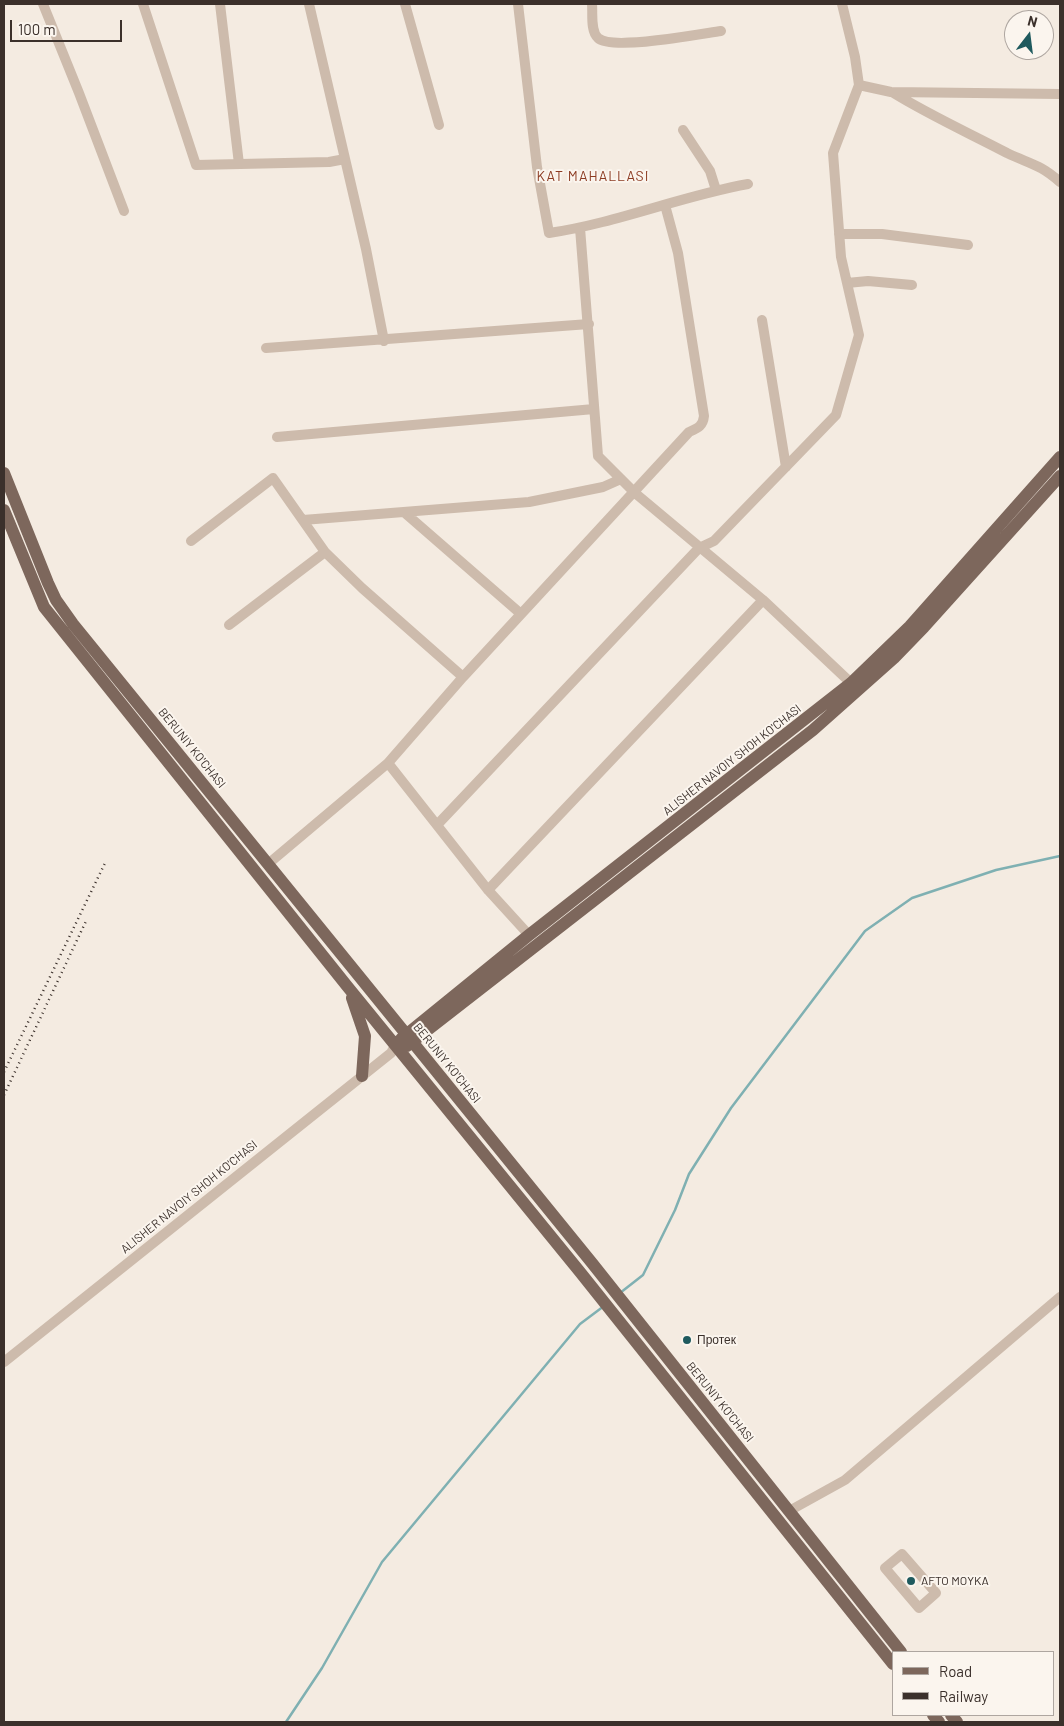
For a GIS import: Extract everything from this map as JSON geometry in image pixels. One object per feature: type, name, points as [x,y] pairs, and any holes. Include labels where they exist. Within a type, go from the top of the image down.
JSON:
[{"type":"main road","name":"ALISHER NAVOIY SHOH KO'CHASI","points":[[396,1049],[529,935],[851,683],[917,620],[1060,457]]},
{"type":"main road","name":"BERUNIY KO'CHASI","points":[[4,473],[56,600],[686,1381],[789,1511],[892,1651]]},
{"type":"main road","name":"ALISHER NAVOIY SHOH KO'CHASI","points":[[409,1038],[812,730],[912,640],[1060,476]]},
{"type":"main road","name":"BERUNIY KO'CHASI","points":[[4,510],[44,607],[396,1049],[892,1651]]},
{"type":"main road","points":[[347,986],[365,1036],[362,1076]]},
{"type":"main road","points":[[675,1390],[686,1381]]},
{"type":"street","points":[[43,4],[124,211]]},
{"type":"street","points":[[143,4],[196,165],[329,162],[345,159]]},
{"type":"street","points":[[220,4],[239,164]]},
{"type":"street","points":[[309,4],[384,340]]},
{"type":"street","points":[[404,4],[440,125]]},
{"type":"street","points":[[518,4],[537,167],[549,233],[580,228],[716,190],[748,184]]},
{"type":"street","points":[[592,4],[595,34],[598,39],[607,42],[649,42],[721,30]]},
{"type":"street","points":[[436,825],[699,548],[714,541],[836,415],[859,335],[847,284],[839,234],[833,152],[859,85],[855,57],[842,4]]},
{"type":"street","points":[[859,85],[891,92],[1060,94]]},
{"type":"street","points":[[891,92],[1010,154],[1045,168],[1060,182]]},
{"type":"street","points":[[683,130],[710,171],[716,190]]},
{"type":"street","points":[[268,864],[388,764],[463,677],[689,432],[700,427],[704,416],[678,253],[665,205]]},
{"type":"street","points":[[580,228],[598,456],[635,492],[699,548],[763,600],[851,683]]},
{"type":"street","points":[[839,234],[882,234],[968,245]]},
{"type":"street","points":[[847,284],[868,282],[912,285]]},
{"type":"street","points":[[762,320],[786,467]]},
{"type":"street","points":[[266,348],[589,324]]},
{"type":"street","points":[[277,437],[594,409]]},
{"type":"street","points":[[191,541],[273,478],[325,552],[362,588],[463,677]]},
{"type":"street","points":[[303,520],[529,502],[603,487],[621,479]]},
{"type":"street","points":[[405,513],[521,614]]},
{"type":"street","points":[[229,626],[325,552]]},
{"type":"street","points":[[488,890],[763,600]]},
{"type":"street","points":[[388,764],[488,890],[529,935]]},
{"type":"street","name":"ALISHER NAVOIY SHOH KO'CHASI","points":[[4,1362],[396,1049]]},
{"type":"street","points":[[789,1511],[846,1480],[1060,1297]]},
{"type":"street","points":[[902,1554],[936,1593],[920,1608],[885,1568],[902,1554]]},
{"type":"waterway","points":[[620,1293],[643,1275],[675,1210],[689,1174],[731,1108],[865,931],[912,898],[996,870],[1060,856]]},
{"type":"waterway","points":[[286,1722],[322,1668],[382,1562],[580,1324],[604,1306]]},
{"type":"railway","points":[[4,1072],[105,863]]},
{"type":"railway","points":[[4,1095],[87,919]]},
{"type":"place","name":"Протек","points":[[687,1340]]},
{"type":"place","name":"AFTO MOYKA","points":[[911,1581]]},
{"type":"district","name":"KAT MAHALLASI","points":[[593,176]]}]
